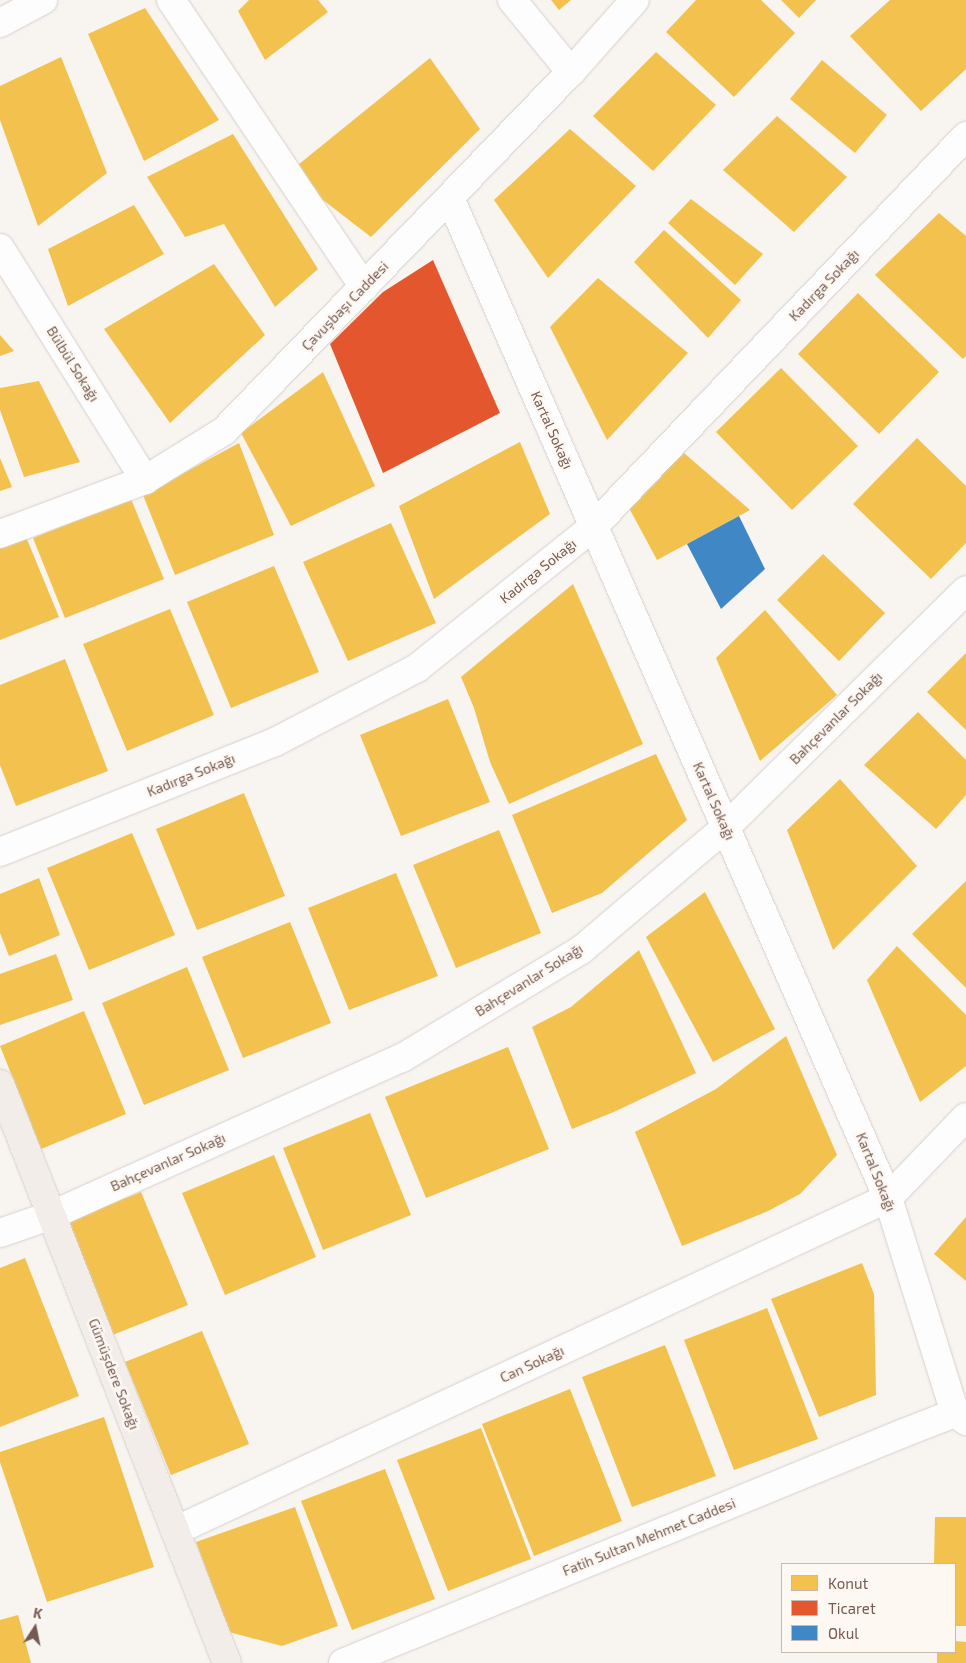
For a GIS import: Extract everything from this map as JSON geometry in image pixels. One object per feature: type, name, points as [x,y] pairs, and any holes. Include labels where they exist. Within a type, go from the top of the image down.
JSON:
[{"type":"main road","name":"Gümüşdere Sokağı","points":[[0,1084],[227,1663]]},
{"type":"street","points":[[0,23],[43,0]]},
{"type":"street","points":[[172,0],[364,287]]},
{"type":"street","points":[[512,0],[571,72]]},
{"type":"street","name":"Çavuşbaşı Caddesi","points":[[0,534],[145,480],[224,431],[571,72],[635,0]]},
{"type":"street","name":"Kadırga Sokağı","points":[[0,852],[275,742],[417,668],[594,526],[966,136]]},
{"type":"street","name":"Kartal Sokağı","points":[[450,198],[888,1198],[963,1412]]},
{"type":"street","name":"Bülbül Sokağı","points":[[0,248],[145,480]]},
{"type":"street","name":"Bahçevanlar Sokağı","points":[[0,1234],[52,1215],[402,1058],[581,950],[726,827],[966,590]]},
{"type":"street","points":[[888,1198],[966,1117]]},
{"type":"street","name":"Can Sokağı","points":[[175,1531],[888,1198]]},
{"type":"street","name":"Fatih Sultan Mehmet Caddesi","points":[[343,1663],[963,1412]]},
{"type":"building: Konut","points":[[249,0],[318,0],[328,12],[265,60],[238,11]]},
{"type":"building: Konut","points":[[551,0],[571,0],[559,10]]},
{"type":"building: Konut","points":[[696,0],[761,0],[795,33],[734,97],[666,32]]},
{"type":"building: Konut","points":[[781,0],[816,0],[799,18]]},
{"type":"building: Konut","points":[[890,0],[966,0],[966,69],[921,111],[850,36]]},
{"type":"building: Konut","points":[[145,8],[219,120],[144,161],[88,34]]},
{"type":"building: Konut","points":[[656,52],[716,105],[653,171],[593,116]]},
{"type":"building: Konut","points":[[61,57],[107,173],[38,226],[0,120],[0,86]]},
{"type":"building: Konut","points":[[430,58],[480,129],[371,237],[288,173]]},
{"type":"building: Konut","points":[[822,60],[887,115],[855,153],[790,99]]},
{"type":"building: Konut","points":[[777,116],[847,177],[794,232],[723,170]]},
{"type":"building: Konut","points":[[570,129],[636,186],[548,278],[494,200]]},
{"type":"building: Konut","points":[[233,134],[318,269],[275,307],[224,224],[185,237],[147,177]]},
{"type":"building: Konut","points":[[691,199],[763,254],[735,285],[668,223]]},
{"type":"building: Konut","points":[[134,205],[164,254],[68,306],[48,249]]},
{"type":"building: Konut","points":[[939,213],[966,236],[966,356],[963,359],[875,275]]},
{"type":"building: Konut","points":[[664,230],[741,300],[708,338],[634,262]]},
{"type":"building: Konut","points":[[214,264],[265,335],[170,423],[104,329]]},
{"type":"building: Konut","points":[[598,278],[688,353],[607,440],[550,327]]},
{"type":"building: Konut","points":[[858,293],[939,372],[879,434],[798,354]]},
{"type":"building: Konut","points":[[0,335],[14,351],[0,356]]},
{"type":"building: Konut","points":[[781,368],[858,446],[792,510],[716,432]]},
{"type":"building: Konut","points":[[323,372],[375,486],[291,526],[241,433]]},
{"type":"building: Konut","points":[[39,381],[80,462],[24,477],[0,410],[0,388]]},
{"type":"building: Konut","points":[[917,438],[966,486],[966,543],[931,579],[853,504]]},
{"type":"building: Konut","points":[[520,442],[550,514],[434,599],[399,506]]},
{"type":"building: Konut","points":[[239,443],[274,535],[175,575],[143,495]]},
{"type":"building: Konut","points":[[684,453],[750,510],[657,560],[628,506]]},
{"type":"building: Konut","points":[[0,458],[12,487],[0,491]]},
{"type":"building: Konut","points":[[131,499],[164,579],[65,618],[33,538]]},
{"type":"building: Konut","points":[[391,523],[436,623],[348,661],[303,562]]},
{"type":"building: Konut","points":[[26,537],[59,617],[0,640],[0,547]]},
{"type":"building: Konut","points":[[823,554],[885,613],[839,661],[777,600]]},
{"type":"building: Konut","points":[[274,566],[319,672],[231,708],[187,602]]},
{"type":"building: Konut","points":[[573,584],[643,744],[509,804],[490,762],[474,708],[461,677]]},
{"type":"building: Konut","points":[[170,609],[214,715],[127,751],[83,644]]},
{"type":"building: Konut","points":[[765,610],[837,695],[760,761],[716,658]]},
{"type":"building: Konut","points":[[966,653],[966,730],[927,692]]},
{"type":"building: Konut","points":[[65,659],[108,771],[16,806],[0,765],[0,685]]},
{"type":"building: Konut","points":[[448,699],[490,802],[401,836],[360,735]]},
{"type":"building: Konut","points":[[918,712],[966,760],[966,795],[936,829],[864,765]]},
{"type":"building: Konut","points":[[656,754],[687,820],[602,893],[552,913],[512,815]]},
{"type":"building: Konut","points":[[840,779],[917,866],[833,950],[787,830]]},
{"type":"building: Konut","points":[[244,793],[285,896],[197,930],[156,829]]},
{"type":"building: Konut","points":[[499,830],[541,933],[456,968],[413,865]]},
{"type":"building: Konut","points":[[132,833],[175,935],[89,970],[47,868]]},
{"type":"building: Konut","points":[[396,873],[438,976],[349,1010],[308,908]]},
{"type":"building: Konut","points":[[39,878],[60,935],[9,956],[0,933],[0,894]]},
{"type":"building: Konut","points":[[966,881],[966,988],[912,934]]},
{"type":"building: Konut","points":[[705,892],[775,1029],[713,1062],[646,937]]},
{"type":"building: Konut","points":[[290,922],[331,1023],[243,1058],[202,957]]},
{"type":"building: Konut","points":[[897,946],[966,1015],[966,1066],[920,1102],[867,980]]},
{"type":"building: Konut","points":[[639,950],[696,1073],[616,1111],[572,1129],[532,1027],[571,1007]]},
{"type":"building: Konut","points":[[56,954],[73,1000],[0,1025],[0,974]]},
{"type":"building: Konut","points":[[187,967],[229,1070],[144,1105],[102,1003]]},
{"type":"building: Konut","points":[[84,1011],[126,1114],[41,1149],[0,1046]]},
{"type":"building: Konut","points":[[786,1036],[837,1155],[800,1194],[768,1211],[682,1246],[635,1132],[716,1089]]},
{"type":"building: Konut","points":[[508,1047],[549,1149],[426,1198],[385,1097]]},
{"type":"building: Konut","points":[[370,1113],[411,1215],[323,1250],[283,1148]]},
{"type":"building: Konut","points":[[274,1155],[316,1257],[225,1295],[182,1193]]},
{"type":"building: Konut","points":[[141,1192],[188,1305],[110,1336],[63,1223]]},
{"type":"building: Konut","points":[[966,1217],[966,1281],[934,1254]]},
{"type":"building: Konut","points":[[25,1258],[79,1396],[0,1427],[0,1268]]},
{"type":"building: Konut","points":[[862,1263],[874,1294],[876,1395],[819,1417],[771,1299]]},
{"type":"building: Konut","points":[[767,1308],[818,1439],[734,1470],[684,1340]]},
{"type":"building: Konut","points":[[202,1331],[249,1444],[171,1475],[125,1362]]},
{"type":"building: Konut","points":[[665,1345],[716,1476],[632,1507],[582,1377]]},
{"type":"building: Konut","points":[[570,1389],[622,1521],[534,1556],[482,1424]]},
{"type":"building: Konut","points":[[104,1417],[154,1567],[47,1602],[0,1462],[0,1452]]},
{"type":"building: Konut","points":[[481,1428],[531,1559],[448,1591],[397,1460]]},
{"type":"building: Konut","points":[[385,1469],[435,1599],[352,1630],[301,1501]]},
{"type":"building: Konut","points":[[295,1507],[338,1626],[282,1646],[229,1632],[196,1542]]},
{"type":"building: Konut","points":[[935,1517],[966,1517],[966,1626],[956,1626],[956,1563],[934,1563]]},
{"type":"building: Konut","points":[[18,1615],[31,1663],[0,1663],[0,1620]]},
{"type":"building: Konut","points":[[956,1641],[966,1642],[966,1663],[937,1663],[937,1653],[956,1653]]},
{"type":"building: Ticaret","points":[[433,260],[500,413],[383,473],[330,344],[383,292]]},
{"type":"building: Okul","points":[[739,516],[765,569],[721,609],[687,544]]}]
